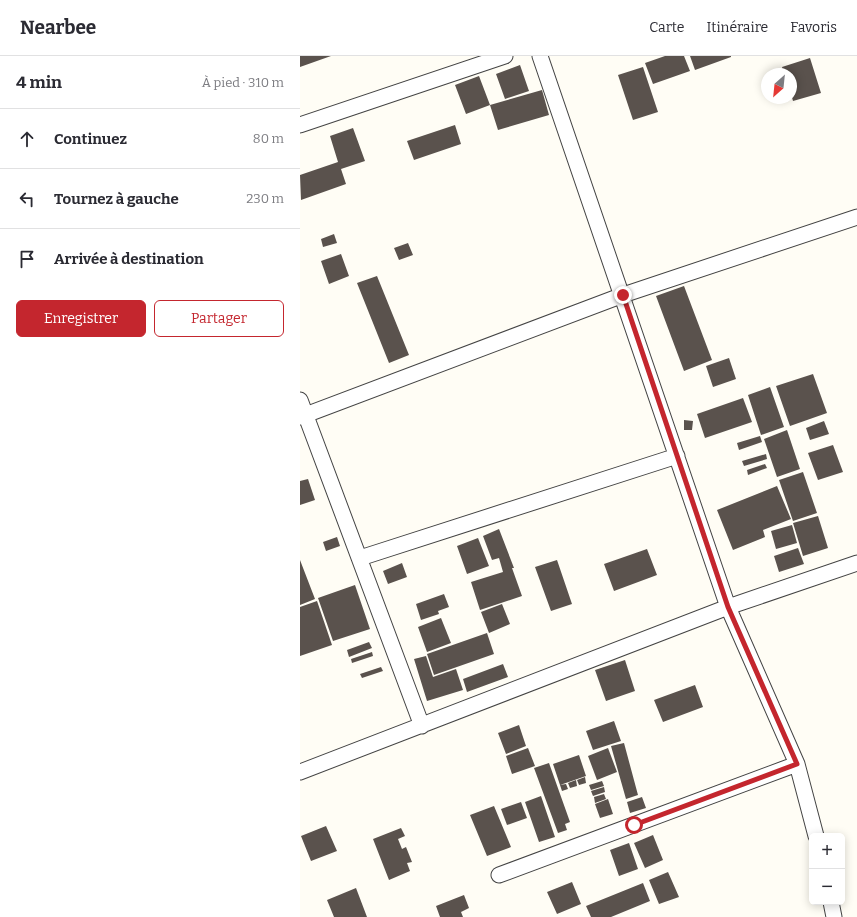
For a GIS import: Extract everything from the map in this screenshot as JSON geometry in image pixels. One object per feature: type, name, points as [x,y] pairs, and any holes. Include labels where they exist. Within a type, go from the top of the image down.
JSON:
[{"type":"street","points":[[300,125],[505,56]]},
{"type":"street","points":[[540,56],[623,295],[728,607],[797,764],[815,833]]},
{"type":"street","points":[[303,416],[623,295],[857,217]]},
{"type":"street","points":[[300,400],[303,416],[360,558],[422,726]]},
{"type":"street","points":[[360,558],[677,456]]},
{"type":"street","points":[[300,772],[728,607],[857,562]]},
{"type":"street","points":[[499,875],[797,764]]},
{"type":"street","points":[[832,905],[834,917]]},
{"type":"building","points":[[300,56],[331,56],[300,67]]},
{"type":"building","points":[[665,56],[684,56],[690,71],[653,84],[645,63]]},
{"type":"building","points":[[690,56],[731,56],[731,57],[695,70]]},
{"type":"building","points":[[810,58],[821,93],[797,100],[797,68],[782,67]]},
{"type":"building","points":[[520,65],[529,91],[505,99],[496,74]]},
{"type":"building","points":[[643,67],[658,112],[633,120],[618,75]]},
{"type":"building","points":[[479,76],[490,105],[466,114],[455,85]]},
{"type":"building","points":[[542,90],[549,115],[498,130],[490,105]]},
{"type":"building","points":[[455,125],[461,144],[414,160],[407,141]]},
{"type":"building","points":[[353,128],[365,161],[341,169],[346,184],[301,200],[300,175],[338,162],[330,136]]},
{"type":"building","points":[[334,234],[337,243],[323,247],[321,239]]},
{"type":"building","points":[[408,243],[413,255],[399,260],[394,248]]},
{"type":"building","points":[[341,254],[349,276],[329,284],[321,261]]},
{"type":"building","points":[[377,276],[409,355],[389,363],[357,283]]},
{"type":"building","points":[[684,286],[712,360],[684,371],[656,296]]},
{"type":"building","points":[[729,358],[736,379],[713,387],[706,366]]},
{"type":"building","points":[[813,374],[827,413],[790,426],[776,386]]},
{"type":"building","points":[[770,387],[784,427],[761,435],[748,395]]},
{"type":"building","points":[[743,398],[752,422],[705,438],[697,414]]},
{"type":"building","points":[[684,420],[693,421],[692,430],[684,430]]},
{"type":"building","points":[[824,421],[829,434],[810,440],[806,428]]},
{"type":"building","points":[[787,430],[800,469],[777,477],[764,439]]},
{"type":"building","points":[[760,436],[762,442],[739,450],[737,443]]},
{"type":"building","points":[[833,445],[843,472],[818,480],[808,453]]},
{"type":"building","points":[[766,454],[767,459],[744,466],[742,461]]},
{"type":"building","points":[[765,464],[767,468],[748,475],[747,470]]},
{"type":"building","points":[[803,472],[817,513],[793,521],[779,480]]},
{"type":"building","points":[[308,479],[315,500],[300,505],[300,481]]},
{"type":"building","points":[[777,486],[791,519],[763,530],[765,537],[733,550],[717,510]]},
{"type":"building","points":[[818,516],[828,548],[803,556],[793,523]]},
{"type":"building","points":[[792,525],[797,543],[776,549],[771,531]]},
{"type":"building","points":[[499,529],[514,568],[512,568],[522,596],[480,610],[471,582],[503,572],[499,558],[492,560],[483,536]]},
{"type":"building","points":[[337,537],[340,546],[326,551],[323,542]]},
{"type":"building","points":[[478,538],[489,566],[467,574],[457,546]]},
{"type":"building","points":[[798,548],[804,564],[779,572],[774,556]]},
{"type":"building","points":[[647,549],[657,575],[614,591],[604,564]]},
{"type":"building","points":[[300,560],[315,599],[300,605]]},
{"type":"building","points":[[557,560],[572,604],[551,611],[535,567]]},
{"type":"building","points":[[402,563],[407,577],[388,584],[383,571]]},
{"type":"building","points":[[355,585],[370,629],[333,641],[318,598]]},
{"type":"building","points":[[444,594],[449,607],[438,611],[439,614],[421,620],[416,604]]},
{"type":"building","points":[[317,601],[332,645],[300,656],[300,607]]},
{"type":"building","points":[[502,604],[510,624],[489,633],[481,612]]},
{"type":"building","points":[[441,618],[451,643],[427,652],[418,627]]},
{"type":"building","points":[[487,633],[494,654],[434,675],[427,654]]},
{"type":"building","points":[[369,642],[372,648],[349,657],[347,650]]},
{"type":"building","points":[[372,652],[373,656],[352,663],[351,659]]},
{"type":"building","points":[[426,656],[433,677],[456,669],[463,690],[427,701],[414,659]]},
{"type":"building","points":[[625,660],[635,691],[606,701],[595,670]]},
{"type":"building","points":[[503,664],[508,677],[467,692],[463,679]]},
{"type":"building","points":[[381,667],[383,671],[362,678],[360,674]]},
{"type":"building","points":[[695,685],[703,707],[663,722],[654,700]]},
{"type":"building","points":[[614,721],[621,741],[593,750],[586,731]]},
{"type":"building","points":[[519,725],[526,746],[506,754],[498,733]]},
{"type":"building","points":[[624,743],[638,795],[626,799],[611,746]]},
{"type":"building","points":[[528,748],[535,766],[512,774],[506,756]]},
{"type":"building","points":[[608,748],[617,772],[597,780],[588,756]]},
{"type":"building","points":[[579,755],[586,776],[560,785],[553,764]]},
{"type":"building","points":[[549,763],[570,822],[565,824],[567,830],[558,833],[534,768]]},
{"type":"building","points":[[585,777],[586,783],[579,785],[577,780]]},
{"type":"building","points":[[576,780],[577,786],[570,788],[568,783]]},
{"type":"building","points":[[602,781],[604,786],[591,790],[589,785]]},
{"type":"building","points":[[566,784],[568,789],[562,791],[560,785]]},
{"type":"building","points":[[604,787],[605,792],[593,796],[591,791]]},
{"type":"building","points":[[604,794],[606,799],[595,803],[594,797]]},
{"type":"building","points":[[541,796],[555,837],[539,842],[525,802]]},
{"type":"building","points":[[642,797],[646,808],[630,813],[627,802]]},
{"type":"building","points":[[608,799],[613,814],[600,818],[595,804]]},
{"type":"building","points":[[521,802],[527,818],[507,825],[501,809]]},
{"type":"building","points":[[494,806],[511,847],[487,856],[470,815]]},
{"type":"building","points":[[326,826],[337,851],[311,861],[301,836]]},
{"type":"building","points":[[401,828],[405,836],[398,839],[402,849],[406,847],[412,862],[407,863],[410,871],[389,880],[373,839]]},
{"type":"building","points":[[653,835],[663,860],[645,868],[634,843]]},
{"type":"building","points":[[629,843],[638,869],[619,876],[610,850]]},
{"type":"building","points":[[668,872],[679,897],[659,904],[649,880]]},
{"type":"building","points":[[572,882],[581,904],[557,914],[547,892]]},
{"type":"building","points":[[643,883],[650,901],[611,917],[591,917],[586,906]]},
{"type":"building","points":[[356,888],[367,917],[334,917],[327,900]]},
{"type":"building","points":[[464,895],[469,908],[461,912],[463,917],[440,917],[436,906]]},
{"type":"route","points":[[623,295],[728,607],[797,764],[634,825]]}]
